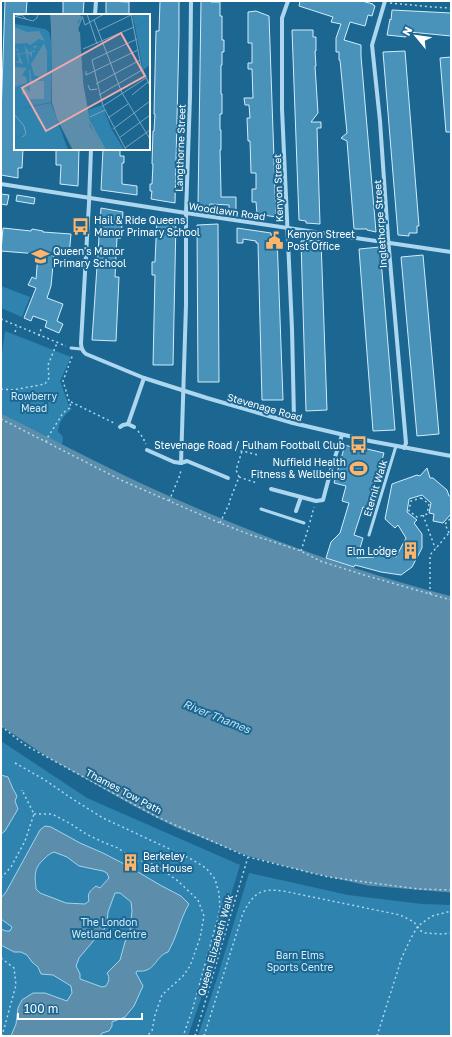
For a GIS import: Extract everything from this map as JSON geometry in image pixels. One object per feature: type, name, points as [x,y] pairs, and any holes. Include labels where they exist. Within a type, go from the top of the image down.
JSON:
[{"type":"street","points":[[95,14],[96,1]]},
{"type":"street","name":"Langthorne Street","points":[[181,463],[186,305],[186,213],[190,97],[191,1]]},
{"type":"street","name":"Kenyon Street","points":[[288,1],[282,18],[282,109],[292,329],[293,423]]},
{"type":"street","name":"Inglethorpe Street","points":[[385,1],[372,45],[380,121],[406,442],[404,448]]},
{"type":"street","points":[[82,350],[81,343],[91,150]]},
{"type":"street","name":"Woodlawn Road","points":[[1,184],[451,252]]},
{"type":"street","name":"Stevenage Road","points":[[82,350],[86,354],[144,378],[293,423],[404,448],[451,456]]},
{"type":"street","points":[[121,427],[128,424],[144,378]]},
{"type":"street","points":[[128,424],[134,427]]},
{"type":"street","points":[[271,489],[316,501],[323,500],[342,435]]},
{"type":"street","points":[[147,450],[174,462],[181,463],[187,461],[228,478]]},
{"type":"street","points":[[296,511],[301,497]]},
{"type":"lane","points":[[72,350],[82,350]]},
{"type":"lane","name":"Eternit Walk","points":[[369,535],[396,446]]},
{"type":"lane","points":[[261,509],[304,522]]},
{"type":"lane","points":[[293,519],[296,511]]},
{"type":"path","points":[[385,1],[451,8]]},
{"type":"path","points":[[1,319],[72,350],[73,356],[63,381],[71,407],[63,413],[46,442]]},
{"type":"path","points":[[15,332],[17,326]]},
{"type":"path","points":[[39,336],[41,329]]},
{"type":"path","points":[[1,389],[13,390],[45,384],[49,378],[48,365],[57,343]]},
{"type":"path","points":[[70,402],[121,427]]},
{"type":"path","points":[[1,419],[123,481],[220,523],[251,535],[301,551],[320,560],[451,600]]},
{"type":"path","points":[[134,427],[144,439],[147,450]]},
{"type":"path","points":[[217,443],[237,451],[258,455]]},
{"type":"path","points":[[242,451],[236,470],[240,477],[257,483]]},
{"type":"path","points":[[169,501],[180,475],[181,463]]},
{"type":"path","points":[[220,523],[240,477]]},
{"type":"path","points":[[227,494],[231,496]]},
{"type":"path","points":[[421,498],[429,504],[427,514],[424,515],[417,517],[410,511],[411,501],[421,498]]},
{"type":"path","points":[[424,515],[436,548]]},
{"type":"path","points":[[430,594],[430,555],[450,534],[446,524],[451,518]]},
{"type":"path","name":"Thames Tow Path","points":[[1,726],[25,745],[157,817],[248,857],[328,877],[418,889],[451,890]]},
{"type":"path","points":[[15,763],[45,780],[103,818],[191,859],[206,868],[215,880],[219,893],[220,909],[192,1011],[183,1036]]},
{"type":"path","points":[[1,878],[11,867],[25,841],[34,814],[22,791]]},
{"type":"path","points":[[34,814],[52,814],[86,834],[118,848],[136,861],[143,861],[157,866],[178,881],[198,900],[204,916],[200,938],[190,966],[183,976],[162,995],[155,1015],[152,1031],[148,1036]]},
{"type":"path","name":"Queen Elizabeth Walk","points":[[195,1036],[248,857]]},
{"type":"path","points":[[204,1036],[243,913],[255,895],[264,891],[282,891],[400,915],[414,922],[421,931],[425,933],[451,933]]},
{"type":"path","points":[[377,1036],[402,957],[418,926],[432,916],[451,911]]},
{"type":"path","points":[[1,958],[14,968],[16,985],[2,1036]]},
{"type":"green space","points":[[1,286],[30,297],[22,317],[1,308]]},
{"type":"green space","name":"Rowberry Mead","points":[[5,331],[71,357],[60,381],[69,406],[72,409],[64,416],[59,425],[58,432],[63,438],[61,446],[56,443],[54,449],[1,422],[1,360]]},
{"type":"green space","name":"The London Wetland Centre","points":[[1,741],[87,798],[240,865],[203,993],[188,1036],[1,1036]]},
{"type":"green space","name":"Barn Elms Sports Centre","points":[[249,873],[348,895],[422,904],[451,905],[451,1036],[198,1036]]},
{"type":"water","name":"River Thames","points":[[1,422],[124,484],[256,541],[372,582],[451,604],[451,885],[368,878],[306,864],[248,848],[180,821],[135,798],[52,751],[1,717]]},
{"type":"water","points":[[1,775],[8,777],[17,796],[15,801],[18,809],[5,831],[1,834]]},
{"type":"water","points":[[45,826],[51,827],[128,866],[181,896],[189,904],[168,952],[163,954],[148,970],[137,971],[136,973],[143,986],[134,1006],[125,1017],[112,1022],[112,1026],[109,1031],[102,1033],[100,1036],[11,1036],[16,1024],[18,1008],[22,1000],[33,993],[45,993],[67,1001],[72,993],[71,986],[53,975],[41,974],[38,967],[27,955],[21,952],[14,952],[1,945],[1,929],[10,931],[12,927],[1,919],[1,898],[6,892],[40,830]],"holes":[[[54,852],[67,857],[79,866],[103,871],[107,873],[109,878],[100,888],[96,886],[91,891],[88,896],[89,901],[85,904],[66,903],[40,893],[36,889],[36,869],[49,854]],[[115,893],[120,893],[131,902],[132,911],[130,930],[120,960],[107,973],[109,976],[108,981],[106,986],[102,987],[80,979],[80,974],[76,966],[79,958],[95,939],[99,937],[107,925],[108,912]]]},
{"type":"building","points":[[5,1],[27,1],[26,14],[14,14],[14,150],[23,150],[22,168],[18,168],[18,178],[1,175],[1,115]]},
{"type":"building","points":[[63,1],[84,1],[83,14],[63,14]]},
{"type":"building","points":[[106,1],[129,2],[129,14],[106,14]]},
{"type":"building","points":[[160,1],[179,1],[175,203],[151,199],[152,191],[150,191],[150,184],[152,184],[153,131],[155,114],[156,31],[159,31]]},
{"type":"building","points":[[201,1],[220,2],[220,16],[222,16],[222,40],[224,40],[224,52],[222,52],[221,65],[222,114],[220,114],[221,197],[236,197],[236,212],[229,211],[229,205],[198,205]]},
{"type":"building","points":[[300,1],[362,1],[375,6],[372,16],[368,15],[365,26],[350,22],[344,40],[361,45],[376,232],[367,229],[354,229],[347,141],[341,138],[347,133],[339,52],[336,52],[336,38],[341,24],[331,22],[333,17],[299,6]]},
{"type":"building","points":[[392,10],[451,13],[451,36],[407,32],[406,37],[387,35]]},
{"type":"building","points":[[256,11],[269,16],[276,217],[257,214],[256,202],[252,202],[252,189],[256,189],[256,173],[251,173],[250,141],[248,141],[247,118],[250,118],[249,105],[245,105],[244,98],[253,98],[252,69],[248,69],[248,63],[252,63],[252,43],[248,43],[248,12]]},
{"type":"building","points":[[292,30],[313,30],[313,37],[316,37],[315,66],[318,113],[311,122],[321,122],[321,128],[317,128],[320,224],[306,223],[306,221],[299,220]]},
{"type":"building","points":[[405,51],[419,226],[417,226],[417,233],[409,233],[409,236],[398,235],[383,52]]},
{"type":"building","points":[[451,57],[451,132],[446,132],[440,58]]},
{"type":"building","points":[[56,150],[79,150],[78,186],[60,184],[61,165],[56,165]]},
{"type":"building","points":[[103,150],[120,150],[120,156],[124,156],[124,163],[122,163],[122,184],[137,186],[137,195],[101,190]]},
{"type":"building","points":[[1,194],[9,195],[7,205],[1,204]]},
{"type":"building","points":[[17,195],[35,198],[34,204],[16,201]]},
{"type":"building","points":[[101,208],[123,212],[121,238],[117,238],[115,277],[119,277],[116,341],[92,340]]},
{"type":"building","points":[[157,217],[176,220],[173,365],[153,365],[155,275],[152,275],[152,262],[155,262]]},
{"type":"building","points":[[218,224],[219,382],[198,382],[197,225]]},
{"type":"building","points":[[3,228],[31,231],[32,229],[43,232],[71,234],[69,256],[54,255],[51,286],[47,298],[63,304],[57,321],[63,324],[59,333],[45,327],[47,321],[33,316],[31,321],[24,318],[36,288],[28,285],[32,277],[36,279],[38,254],[1,251]]},
{"type":"building","points":[[237,228],[271,233],[271,235],[277,236],[283,400],[262,400],[258,243],[256,243],[256,241],[243,239],[243,243],[237,243]]},
{"type":"building","points":[[321,240],[327,410],[306,411],[301,241]]},
{"type":"building","points":[[380,247],[395,430],[373,431],[359,249]]},
{"type":"building","points":[[423,255],[439,434],[417,436],[401,257]]},
{"type":"building","points":[[345,445],[362,450],[363,448],[384,453],[368,508],[363,507],[354,535],[363,538],[357,558],[374,557],[380,546],[384,553],[396,557],[406,538],[398,525],[395,528],[385,519],[392,484],[417,475],[420,476],[427,468],[430,478],[433,478],[447,490],[449,496],[451,496],[451,514],[443,523],[433,521],[434,514],[429,513],[431,503],[422,495],[409,499],[407,512],[417,520],[414,523],[422,534],[422,548],[412,567],[401,575],[381,572],[355,565],[354,567],[326,558],[331,542],[340,533],[349,503],[342,501],[346,486],[334,483]]},
{"type":"waterway","points":[[1,422],[124,484],[256,541],[372,582],[451,604]]},
{"type":"waterway","points":[[1,717],[52,751],[135,798],[180,821],[248,848],[306,864],[368,878],[451,885]]},
{"type":"place","name":"Hail & Ride Queens Manor Primary School","points":[[81,226]]},
{"type":"place","name":"Kenyon Street Post Office","points":[[274,240]]},
{"type":"place","name":"Queen's Manor Primary School","points":[[40,257]]},
{"type":"place","name":"Stevenage Road / Fulham Football Club","points":[[358,445]]},
{"type":"place","name":"Nuffield Health Fitness & Wellbeing","points":[[359,468]]},
{"type":"place","name":"Elm Lodge","points":[[410,551]]},
{"type":"place","name":"Berkeley Bat House","points":[[130,862]]}]
